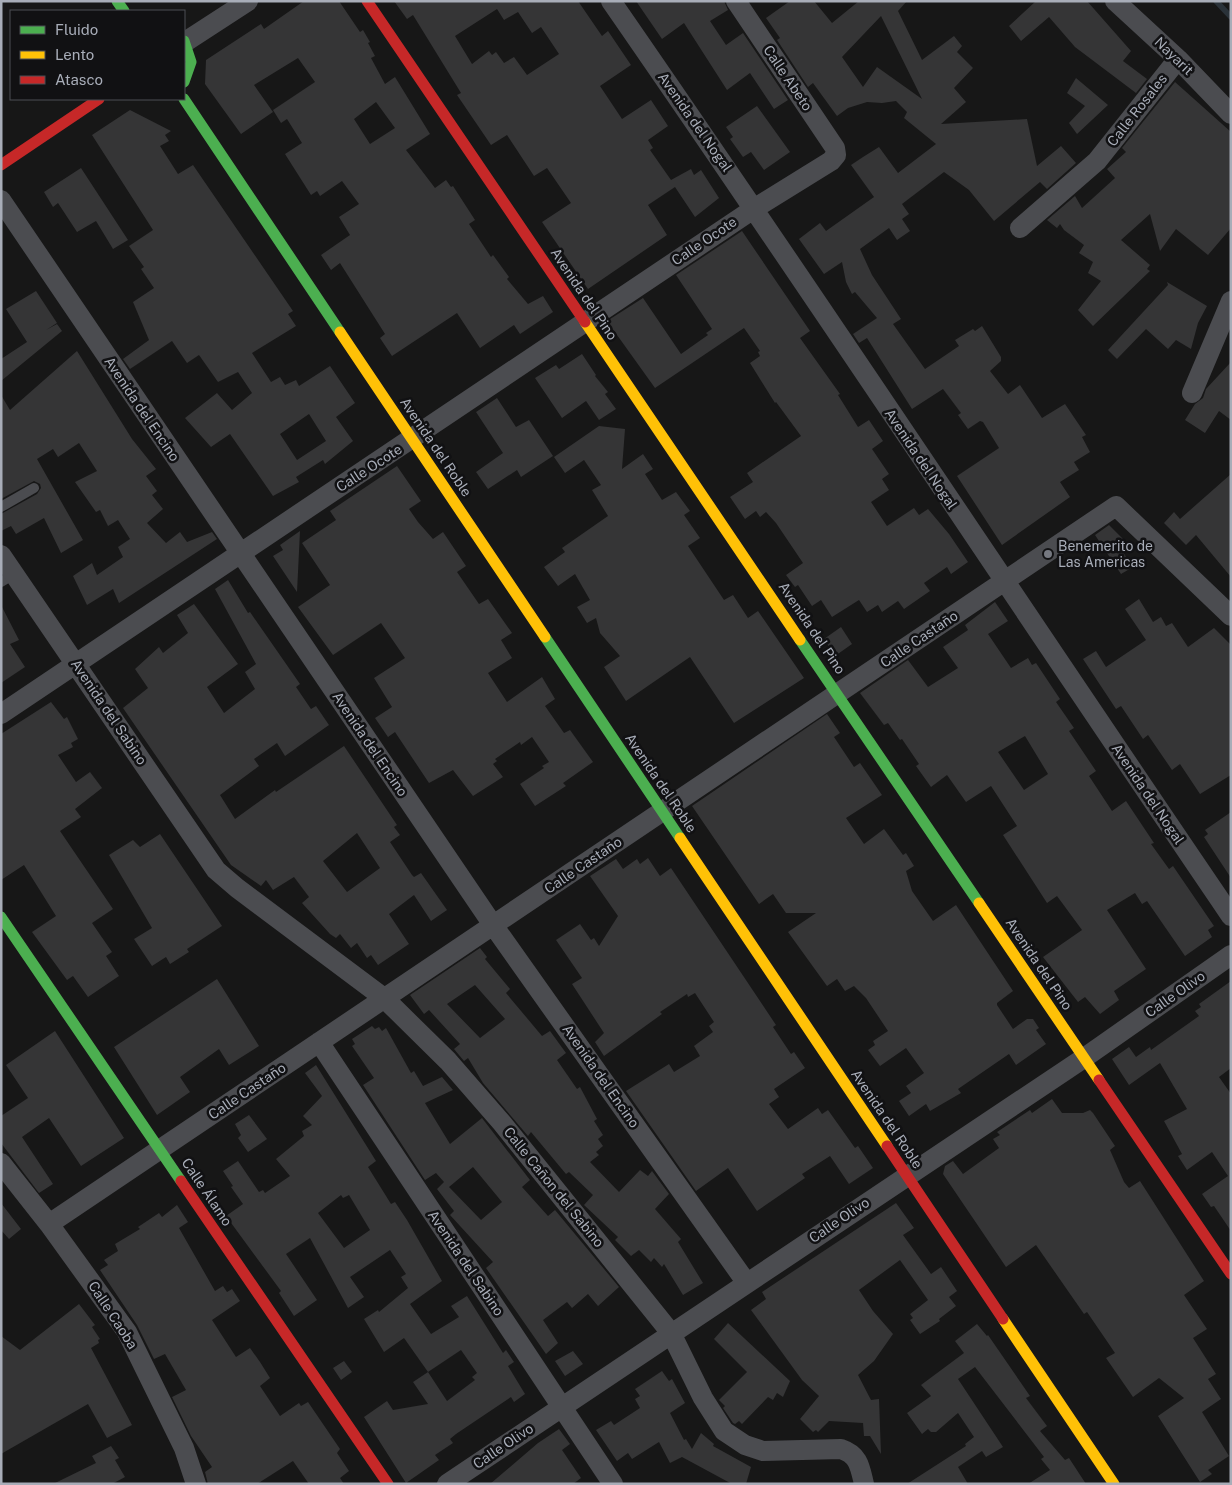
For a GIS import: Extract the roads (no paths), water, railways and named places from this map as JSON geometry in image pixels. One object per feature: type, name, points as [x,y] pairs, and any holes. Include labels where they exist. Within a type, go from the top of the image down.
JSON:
[{"type":"street","points":[[185,41],[248,1]]},
{"type":"street","name":"Avenida del Pino","points":[[366,1],[1231,1274]]},
{"type":"street","name":"Avenida del Nogal","points":[[611,1],[754,208],[1004,582],[1231,916]]},
{"type":"street","name":"Calle Abeto","points":[[736,1],[835,148],[836,155]]},
{"type":"street","name":"Nayarit","points":[[1115,1],[1178,59],[1231,114]]},
{"type":"street","points":[[185,45],[191,62],[190,72],[185,80]]},
{"type":"street","name":"Calle Rosales","points":[[1020,228],[1097,161],[1178,59]]},
{"type":"street","points":[[1,165],[98,100]]},
{"type":"street","name":"Avenida del Roble","points":[[185,100],[1114,1484]]},
{"type":"street","name":"Calle Ocote","points":[[1,714],[754,208],[831,161],[836,155]]},
{"type":"street","name":"Avenida del Encino","points":[[1,200],[493,925],[746,1282]]},
{"type":"street","points":[[1192,393],[1231,301]]},
{"type":"street","name":"Calle Castaño","points":[[49,1224],[1116,506],[1231,616]]},
{"type":"street","name":"Avenida del Sabino","points":[[1,555],[8,578],[75,663],[216,870]]},
{"type":"street","name":"Calle Cañon del Sabino","points":[[216,870],[237,888],[384,998],[448,1061],[502,1123],[671,1333],[703,1398],[724,1431],[745,1444],[763,1451],[840,1449],[850,1452],[858,1460],[864,1484]]},
{"type":"street","name":"Calle Álamo","points":[[1,917],[388,1484]]},
{"type":"street","name":"Calle Olivo","points":[[447,1484],[746,1282],[1084,1058],[1231,955]]},
{"type":"street","name":"Avenida del Sabino","points":[[319,1042],[613,1484]]},
{"type":"street","name":"Calle Caoba","points":[[1,1163],[49,1224],[127,1332],[184,1448],[196,1484]]},
{"type":"lane","points":[[1,507],[34,488]]},
{"type":"waterway","points":[[1216,1],[1231,17]]},
{"type":"place","name":"Benemerito de Las Americas","points":[[1048,554]]}]
